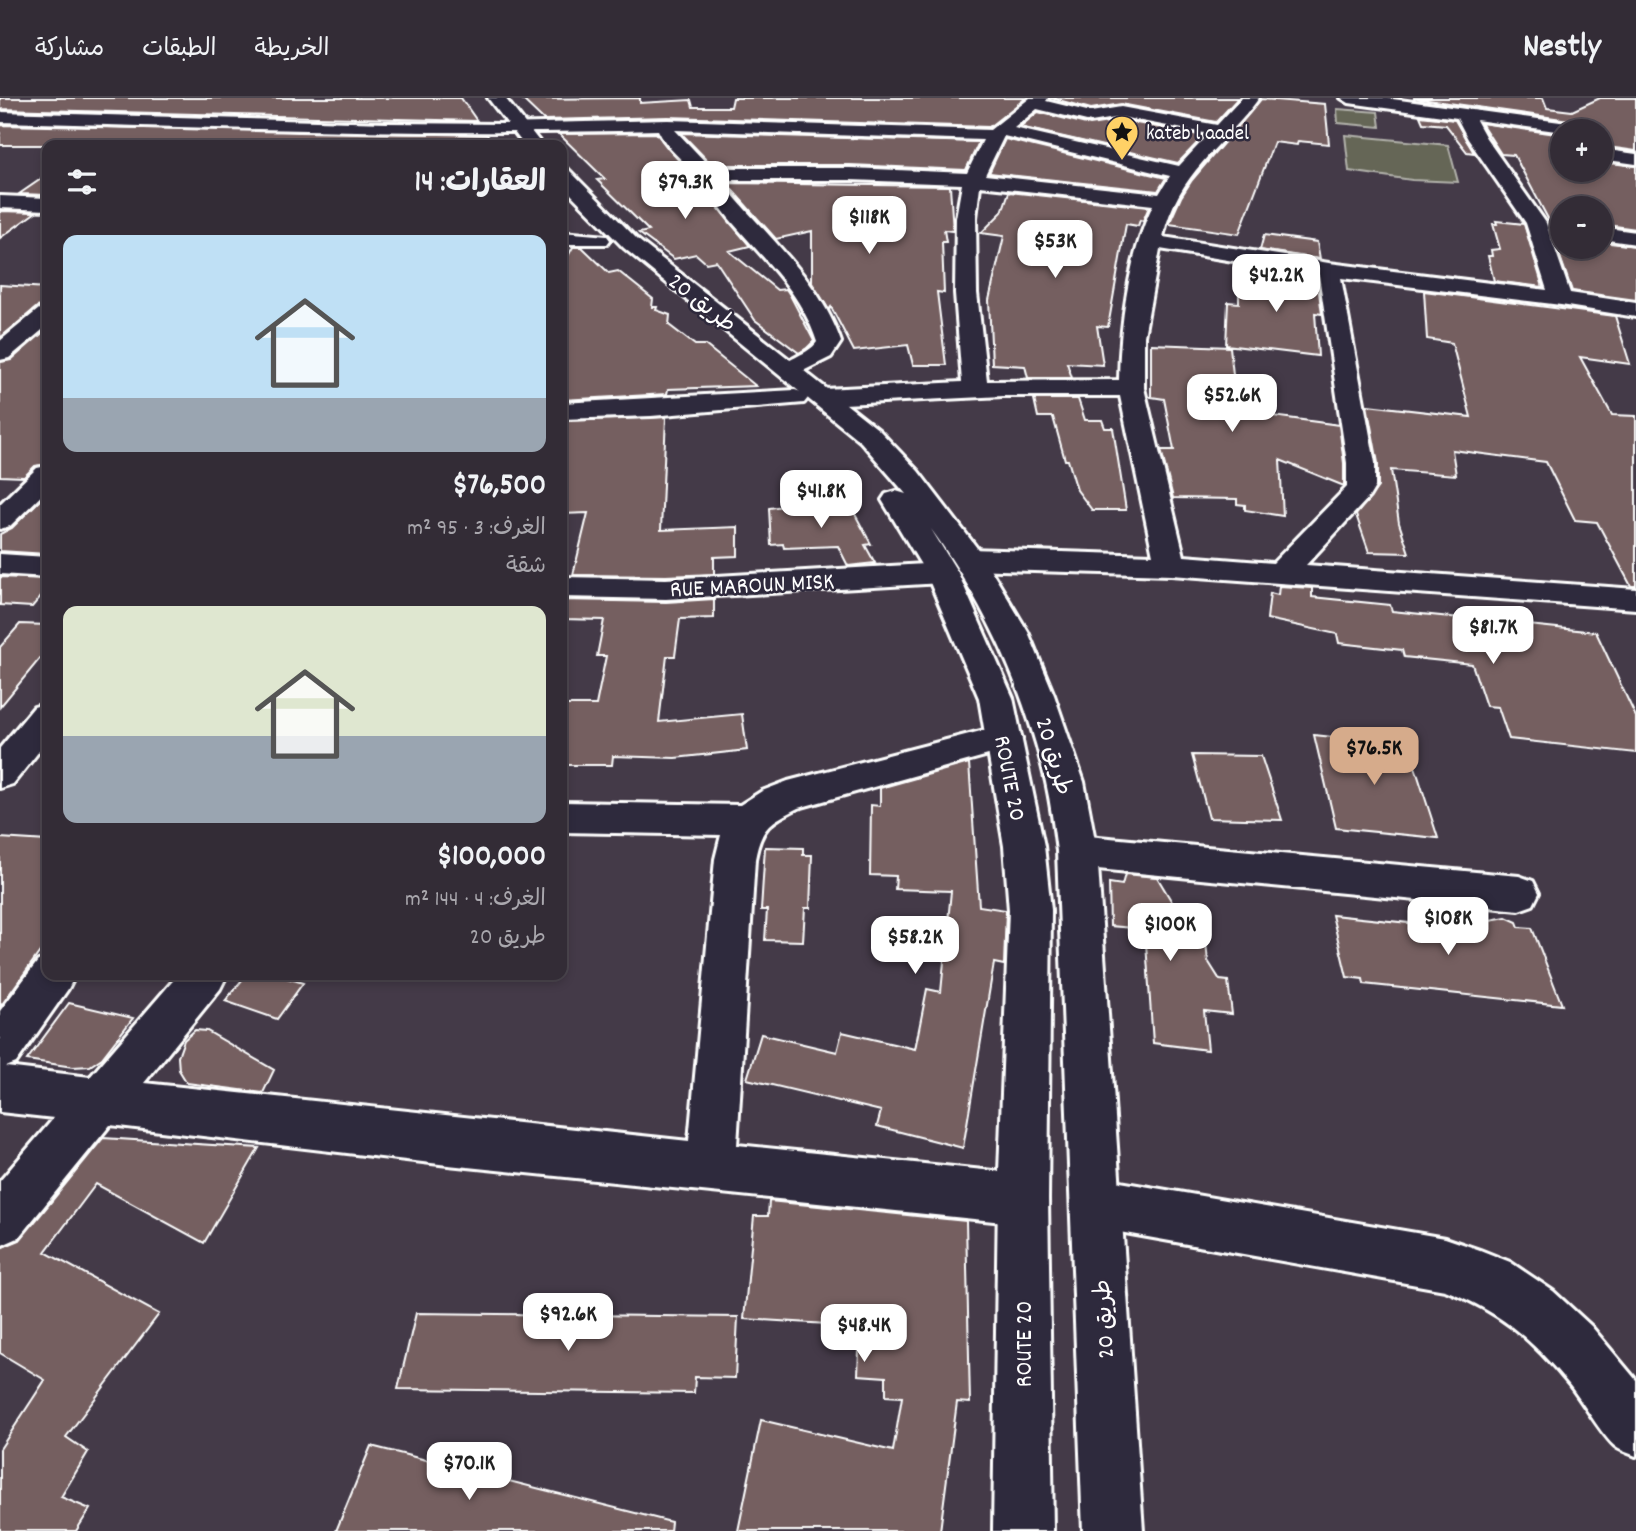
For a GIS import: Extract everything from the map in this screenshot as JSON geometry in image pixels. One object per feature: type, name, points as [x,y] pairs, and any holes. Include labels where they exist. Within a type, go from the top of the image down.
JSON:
[{"type":"street","points":[[477,98],[493,129],[504,140]]},
{"type":"street","points":[[496,98],[528,140]]},
{"type":"street","points":[[1171,565],[1131,388],[1132,336],[1151,241],[1164,200],[1183,173],[1251,98]]},
{"type":"street","points":[[1349,98],[1436,104],[1464,114],[1550,125]]},
{"type":"street","points":[[975,390],[966,293],[967,202],[972,179],[998,132],[1037,100],[1091,117],[1121,112],[1220,131]]},
{"type":"street","points":[[47,117],[65,104]]},
{"type":"street","points":[[649,104],[649,125]]},
{"type":"street","points":[[1565,108],[1574,119]]},
{"type":"street","points":[[1464,114],[1477,139],[1536,223],[1561,298]]},
{"type":"street","points":[[0,117],[212,123],[383,136],[493,129],[649,125],[998,132],[1183,173]]},
{"type":"street","points":[[194,140],[212,123]]},
{"type":"street","points":[[668,125],[666,130],[670,139],[706,174],[804,295],[827,334],[829,342],[803,388]]},
{"type":"street","points":[[1477,139],[1502,142]]},
{"type":"street","points":[[1613,156],[1636,159]]},
{"type":"street","points":[[706,174],[863,174],[972,179],[1164,200]]},
{"type":"street","name":"طريق 20","points":[[567,179],[631,244],[803,388],[870,436],[908,477],[956,566],[1012,632],[1037,695],[1065,782],[1077,851],[1113,1531]]},
{"type":"street","points":[[3,205],[42,204]]},
{"type":"street","points":[[567,205],[600,240],[803,388]]},
{"type":"street","points":[[1536,223],[1550,225]]},
{"type":"street","points":[[1613,235],[1636,238]]},
{"type":"street","points":[[567,239],[600,240]]},
{"type":"street","points":[[1151,241],[1329,270],[1561,298],[1636,310]]},
{"type":"street","points":[[1283,572],[1344,509],[1361,486],[1361,463],[1329,270]]},
{"type":"street","points":[[14,318],[42,316]]},
{"type":"street","points":[[0,353],[42,318]]},
{"type":"street","points":[[567,411],[652,408],[803,388],[1131,388]]},
{"type":"street","points":[[0,520],[42,479]]},
{"type":"street","points":[[0,564],[42,567]]},
{"type":"street","name":"RUE MAROUN MISK","points":[[567,587],[666,589],[956,566],[1171,565],[1636,599]]},
{"type":"street","name":"ROUTE 20","points":[[956,566],[996,698],[1024,846],[1030,910],[1023,1199],[1023,1531]]},
{"type":"street","points":[[0,774],[42,722]]},
{"type":"street","points":[[711,1168],[734,859],[738,838],[746,820],[766,806],[788,796],[1004,738]]},
{"type":"street","points":[[567,817],[746,820]]},
{"type":"street","points":[[1077,851],[1519,894]]},
{"type":"street","points":[[0,1048],[49,980]]},
{"type":"street","points":[[0,1220],[201,980]]},
{"type":"street","points":[[0,1089],[711,1168],[1023,1199]]},
{"type":"street","points":[[1097,1203],[1445,1264],[1490,1280],[1541,1315],[1570,1344],[1636,1427]]},
{"type":"green space","points":[[1337,109],[1378,112],[1380,127],[1338,123]]},
{"type":"green space","points":[[1345,135],[1448,145],[1458,182],[1412,180],[1349,171]]},
{"type":"building","points":[[0,98],[461,98],[477,121],[0,109]]},
{"type":"building","points":[[640,98],[640,103],[691,100],[693,107],[731,107],[733,98],[1026,98],[989,127],[668,117],[544,120],[522,99]]},
{"type":"building","points":[[1051,98],[1238,98],[1216,122],[1121,104],[1091,109]]},
{"type":"building","points":[[1413,98],[1543,98],[1547,108],[1572,111],[1600,98],[1636,98],[1636,151],[1613,148],[1613,119],[1562,119]]},
{"type":"building","points":[[1261,99],[1325,104],[1329,144],[1298,141],[1297,145],[1274,142],[1239,234],[1169,224],[1192,180]]},
{"type":"building","points":[[1038,112],[1090,125],[1121,120],[1204,136],[1178,163],[1020,127]]},
{"type":"building","points":[[1420,116],[1455,120],[1474,153],[1467,152],[1446,125],[1423,123]]},
{"type":"building","points":[[1481,123],[1550,133],[1550,182],[1613,182],[1613,163],[1636,166],[1636,229],[1613,226],[1613,196],[1550,196],[1550,222],[1514,155],[1501,154]]},
{"type":"building","points":[[0,125],[487,135],[490,140],[42,140],[42,145],[0,145]]},
{"type":"building","points":[[656,133],[750,246],[729,251],[777,290],[786,289],[814,341],[799,353],[755,320],[716,261],[706,263],[696,254],[674,259],[639,233],[649,231],[597,180],[605,179],[559,134]]},
{"type":"building","points":[[681,133],[979,142],[966,170],[850,165],[712,165]]},
{"type":"building","points":[[1005,139],[1166,178],[1158,191],[989,173]]},
{"type":"building","points":[[42,178],[42,195],[19,194]]},
{"type":"building","points":[[726,183],[950,186],[953,231],[944,230],[944,293],[937,292],[946,365],[913,365],[908,345],[854,351],[831,307],[829,310],[812,283],[812,231],[776,239]]},
{"type":"building","points":[[1009,192],[1149,207],[1138,226],[1126,224],[1108,327],[1097,326],[1103,365],[1067,363],[1072,378],[1028,378],[1025,366],[992,364],[989,300],[1004,236],[981,233],[1002,212]]},
{"type":"building","points":[[0,211],[36,212],[0,238]]},
{"type":"building","points":[[1496,221],[1524,224],[1543,287],[1494,281],[1488,256],[1492,256],[1491,250],[1500,249],[1493,224],[1497,224]]},
{"type":"building","points":[[1264,235],[1317,242],[1320,259],[1260,250]]},
{"type":"building","points":[[1613,243],[1636,246],[1636,300],[1572,291],[1561,259],[1613,259]]},
{"type":"building","points":[[573,247],[582,247],[609,273],[618,271],[653,299],[652,307],[670,315],[669,325],[695,345],[705,345],[756,386],[668,389],[667,394],[567,400],[567,258]]},
{"type":"building","points":[[1255,267],[1317,277],[1322,314],[1315,313],[1318,356],[1226,345],[1228,302],[1239,303],[1239,293],[1247,294]]},
{"type":"building","points":[[0,285],[42,288],[42,306],[37,307],[0,338]]},
{"type":"building","points":[[1424,291],[1615,316],[1630,364],[1580,357],[1612,415],[1636,416],[1636,586],[1631,586],[1597,522],[1575,520],[1546,462],[1452,450],[1456,475],[1391,470],[1399,523],[1409,553],[1369,552],[1356,515],[1378,487],[1378,463],[1367,405],[1471,417],[1452,343],[1427,339]]},
{"type":"building","points":[[42,333],[42,465],[35,466],[24,477],[0,476],[0,362],[11,360]]},
{"type":"building","points":[[1151,344],[1230,347],[1237,411],[1339,425],[1344,486],[1280,460],[1283,516],[1245,510],[1245,505],[1237,504],[1237,499],[1173,498],[1161,450],[1174,450],[1164,399],[1151,397]]},
{"type":"building","points":[[1034,399],[1078,399],[1085,420],[1102,420],[1105,428],[1113,428],[1126,510],[1092,510],[1077,490],[1053,417],[1038,417]]},
{"type":"building","points":[[666,417],[661,530],[738,527],[738,556],[714,557],[714,574],[573,575],[588,513],[567,514],[567,421]]},
{"type":"building","points":[[42,498],[42,554],[0,551],[0,534],[12,528]]},
{"type":"building","points":[[805,503],[805,510],[849,503],[871,544],[865,545],[875,563],[848,566],[838,546],[784,548],[783,544],[771,545],[769,508]]},
{"type":"building","points":[[0,577],[42,579],[42,595],[32,607],[0,605]]},
{"type":"building","points":[[1279,586],[1312,588],[1312,597],[1390,605],[1392,611],[1596,632],[1636,717],[1636,753],[1509,739],[1498,707],[1486,706],[1472,664],[1404,657],[1402,650],[1339,643],[1337,634],[1267,619],[1270,593],[1278,595]]},
{"type":"building","points":[[714,599],[714,618],[680,619],[675,656],[667,656],[659,722],[742,714],[747,750],[675,758],[613,756],[612,765],[567,765],[567,705],[596,705],[606,656],[597,656],[604,620],[567,619],[567,600],[666,602]]},
{"type":"building","points":[[20,624],[42,625],[42,656],[0,707],[0,647]]},
{"type":"building","points":[[1314,735],[1408,745],[1438,838],[1336,828]]},
{"type":"building","points":[[1192,755],[1261,756],[1282,820],[1209,818]]},
{"type":"building","points":[[969,763],[979,906],[1006,910],[1004,965],[994,963],[963,1148],[877,1126],[881,1111],[747,1079],[761,1034],[837,1052],[842,1032],[915,1049],[927,989],[941,992],[951,891],[895,889],[896,876],[870,875],[871,805],[880,806],[880,788]]},
{"type":"building","points":[[0,838],[42,841],[42,949],[0,1007]]},
{"type":"building","points":[[765,847],[803,848],[803,855],[812,855],[810,908],[805,908],[803,941],[765,940],[767,910],[761,910]]},
{"type":"building","points":[[1125,874],[1157,877],[1196,942],[1206,943],[1208,961],[1220,980],[1228,981],[1232,1014],[1204,1011],[1208,1050],[1153,1043],[1145,929],[1110,926],[1109,883],[1122,885]]},
{"type":"building","points":[[1443,910],[1481,913],[1484,921],[1506,917],[1517,922],[1519,927],[1532,928],[1562,1005],[1364,984],[1363,979],[1347,977],[1332,915],[1438,926],[1436,918],[1446,919]]},
{"type":"building","points":[[242,980],[293,980],[303,983],[277,1019],[225,1001]]},
{"type":"building","points":[[69,1003],[133,1018],[102,1058],[90,1066],[73,1067],[27,1060]]},
{"type":"building","points":[[195,1030],[207,1031],[274,1070],[263,1093],[187,1083],[179,1070],[178,1057],[184,1040]]},
{"type":"building","points":[[103,1138],[259,1148],[204,1243],[96,1184],[45,1252],[159,1314],[66,1437],[88,1452],[61,1497],[90,1509],[76,1531],[0,1531],[0,1449],[45,1380],[0,1353],[0,1248],[20,1240]]},
{"type":"building","points":[[769,1201],[966,1221],[970,1403],[957,1402],[940,1531],[738,1531],[761,1420],[893,1451],[902,1397],[886,1396],[886,1377],[858,1375],[860,1326],[744,1319],[754,1216],[768,1216]]},
{"type":"building","points":[[416,1313],[738,1317],[735,1378],[695,1377],[694,1393],[398,1389]]},
{"type":"building","points":[[371,1446],[671,1522],[670,1531],[336,1531]]},
{"type":"place","name":"kateb l aadel","points":[[1122,162]]}]
